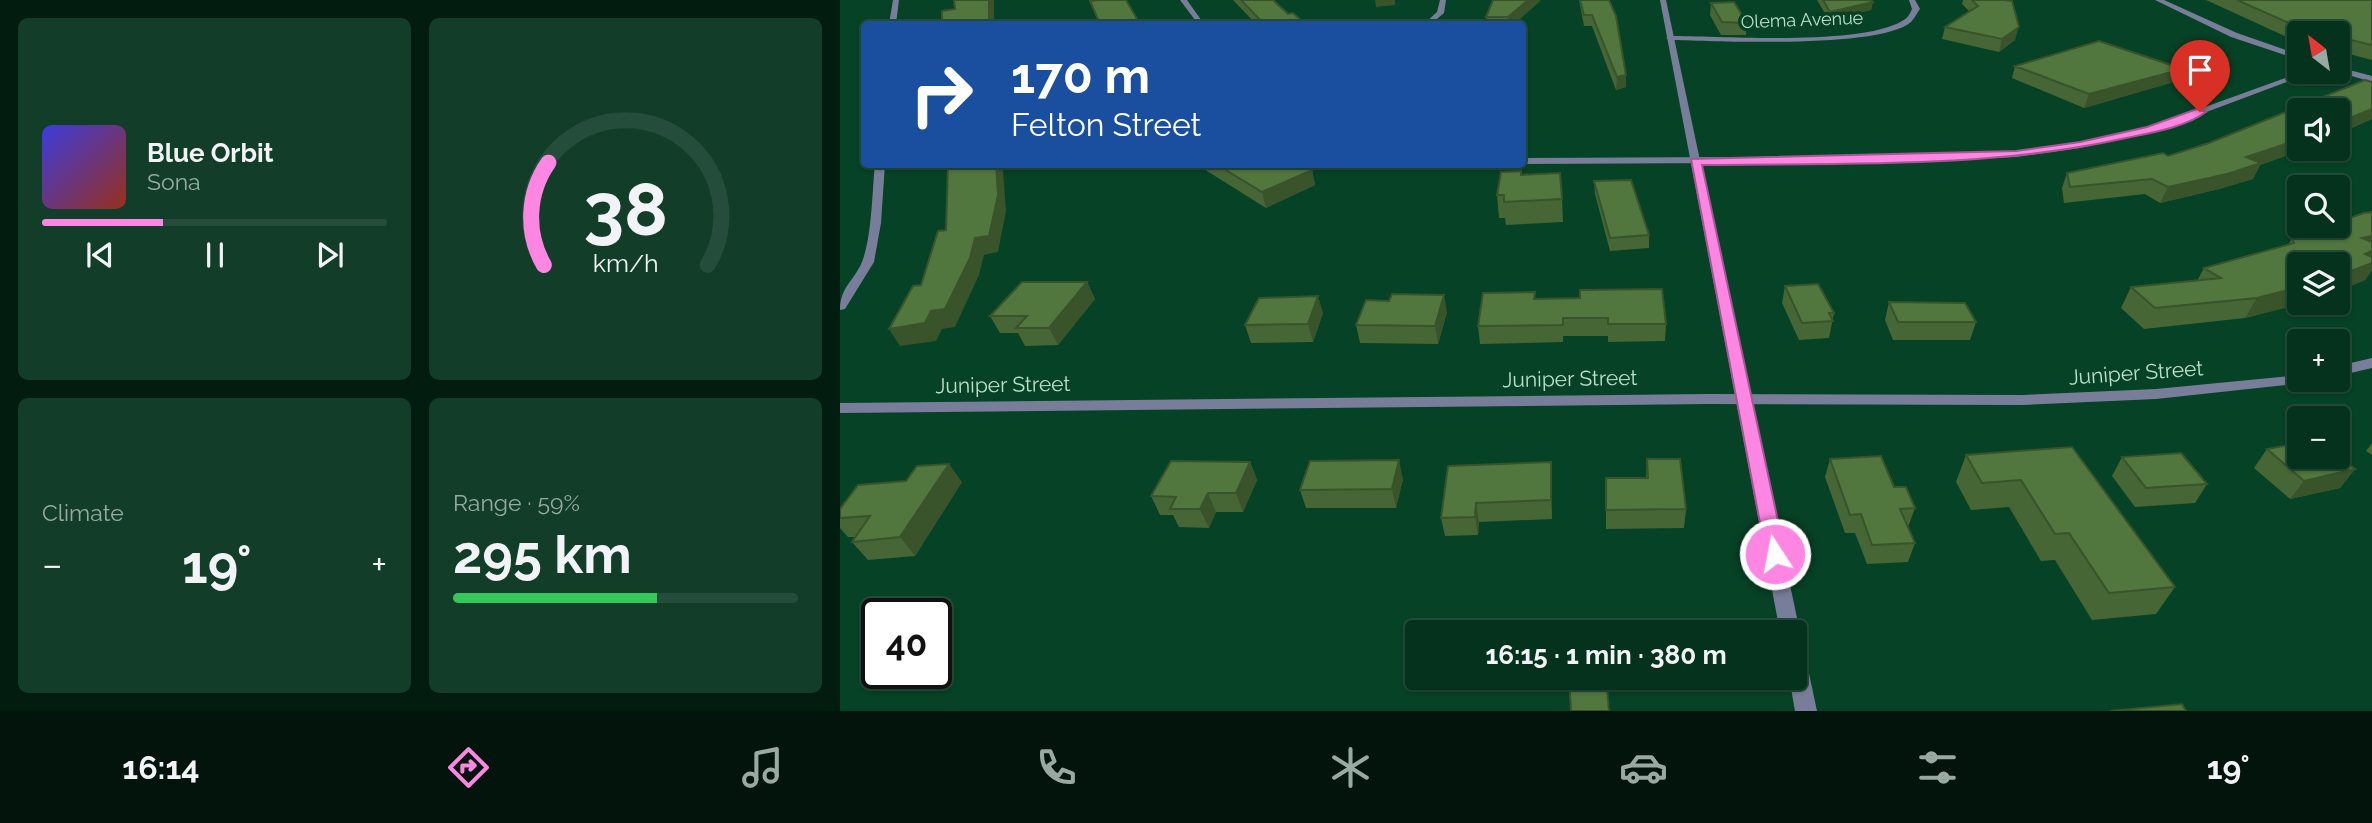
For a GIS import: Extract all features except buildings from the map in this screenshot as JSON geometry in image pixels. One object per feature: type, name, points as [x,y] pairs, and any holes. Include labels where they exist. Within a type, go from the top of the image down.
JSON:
[{"type":"street","points":[[893,21],[895,0]]},
{"type":"street","points":[[1183,0],[1199,21]]},
{"type":"street","points":[[1431,21],[1440,13],[1443,0]]},
{"type":"street","points":[[1663,0],[1788,620]]},
{"type":"street","name":"Olema Avenue","points":[[1670,38],[1831,38],[1864,35],[1907,22],[1916,9],[1912,0]]},
{"type":"street","points":[[2158,0],[2234,36],[2287,54]]},
{"type":"street","points":[[2350,73],[2372,79]]},
{"type":"street","points":[[1526,161],[1912,159],[2016,154],[2080,145],[2150,130],[2287,80]]},
{"type":"street","points":[[840,306],[868,262],[875,223],[880,168]]},
{"type":"street","points":[[2350,368],[2372,363]]},
{"type":"street","name":"Juniper Street","points":[[840,408],[1744,399],[2022,400],[2156,394],[2287,381]]},
{"type":"street","points":[[1802,690],[1806,711]]},
{"type":"route","points":[[1775,554],[1695,161],[1912,159],[2016,154],[2080,145],[2150,130],[2200,112]]}]
